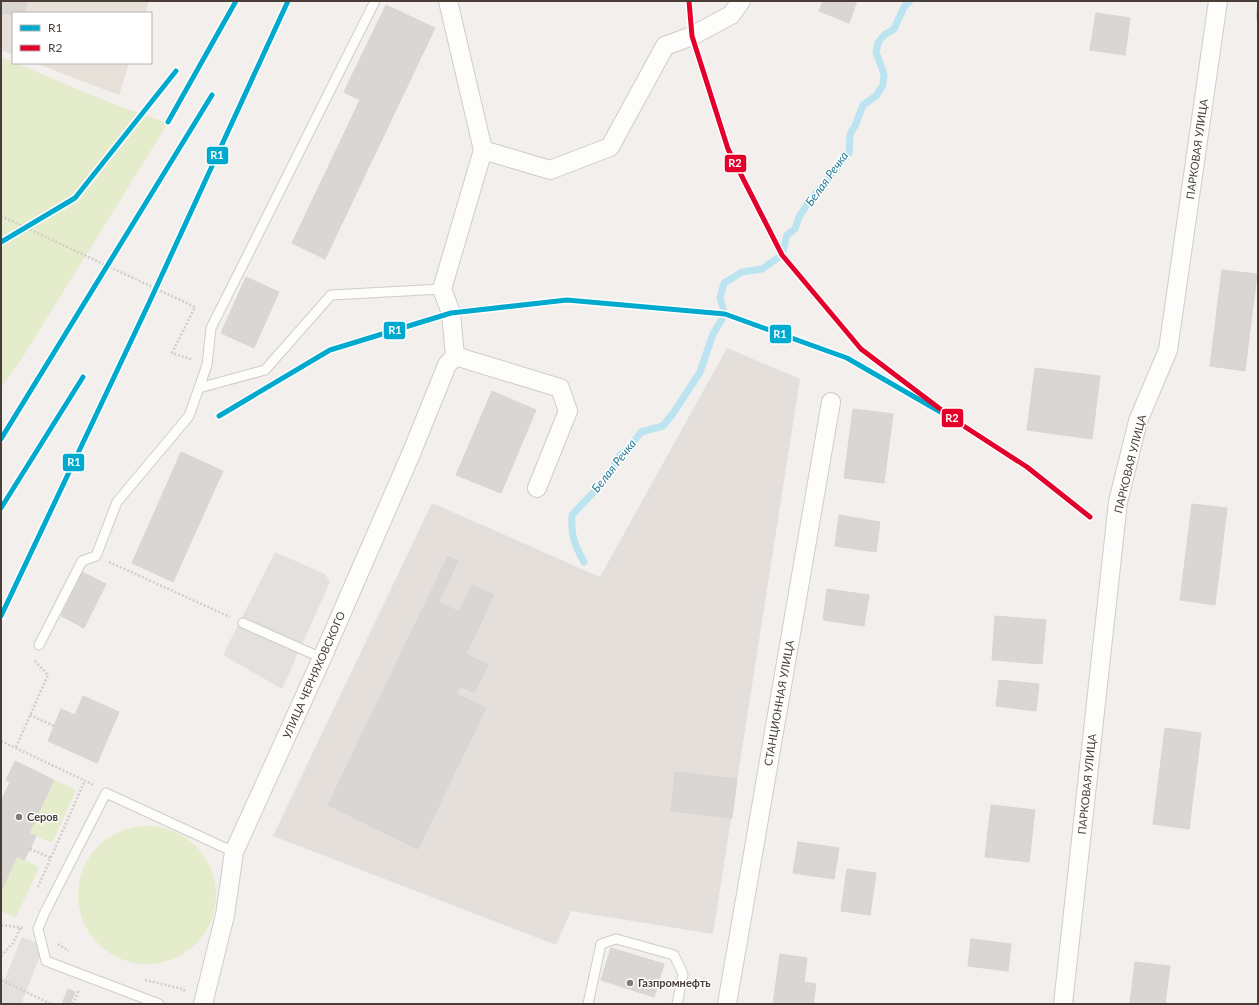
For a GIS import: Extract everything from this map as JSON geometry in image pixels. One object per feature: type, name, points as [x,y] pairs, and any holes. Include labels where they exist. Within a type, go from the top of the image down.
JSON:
[{"type":"street","points":[[448,1],[483,150],[442,289],[452,312],[455,356],[560,388],[568,411],[537,488]]},
{"type":"street","points":[[483,150],[550,170],[610,147],[665,46],[692,36],[731,15],[742,1]]},
{"type":"street","name":"ПАРКОВАЯ УЛИЦА","points":[[1063,1004],[1118,502],[1138,421],[1168,350],[1218,1]]},
{"type":"street","name":"УЛИЦА ЧЕРНЯХОВСКОГО","points":[[196,999],[225,915],[234,852],[322,658],[447,365],[455,356]]},
{"type":"street","name":"СТАНЦИОННАЯ УЛИЦА","points":[[727,1004],[831,402]]},
{"type":"lane","points":[[39,645],[82,561],[96,556],[117,502],[189,416],[206,365],[211,328],[375,1]]},
{"type":"lane","points":[[199,388],[265,370],[331,295],[442,289]]},
{"type":"lane","points":[[243,623],[322,658]]},
{"type":"lane","points":[[159,1004],[46,961],[38,929],[44,914],[106,793],[234,852]]},
{"type":"lane","points":[[588,1004],[601,944],[616,939],[674,955],[683,974],[677,1004]]},
{"type":"path","points":[[1,216],[195,307],[172,353],[206,365]]},
{"type":"path","points":[[96,556],[243,623]]},
{"type":"path","points":[[16,747],[48,675],[32,657],[39,645]]},
{"type":"path","points":[[30,715],[54,726]]},
{"type":"path","points":[[1,741],[85,780],[106,793]]},
{"type":"path","points":[[36,893],[85,780]]},
{"type":"path","points":[[30,849],[51,858]]},
{"type":"path","points":[[1,956],[13,943],[24,920]]},
{"type":"path","points":[[1,925],[38,929],[70,952]]},
{"type":"path","points":[[1,976],[3,981],[51,1004]]},
{"type":"path","points":[[138,979],[183,989],[196,999]]},
{"type":"shaded area","points":[[1,1],[149,1],[145,12],[12,12],[12,55],[1,50]]},
{"type":"shaded area","points":[[38,64],[129,64],[119,95]]},
{"type":"shaded area","points":[[727,348],[800,379],[713,934],[571,911],[556,945],[273,836],[432,503],[600,577]]},
{"type":"shaded area","points":[[275,552],[325,574],[330,582],[282,689],[223,655]]},
{"type":"shaded area","points":[[22,937],[44,946],[21,1004],[1,1004],[1,988]]},
{"type":"green space","points":[[1,57],[12,62],[12,64],[18,64],[116,105],[168,123],[19,363],[1,388]]},
{"type":"green space","points":[[54,780],[74,789],[75,792],[53,841],[49,842],[29,833]]},
{"type":"green space","points":[[154,826],[174,831],[186,837],[201,851],[211,868],[215,881],[215,909],[211,922],[205,934],[191,949],[174,959],[161,963],[140,964],[120,959],[108,953],[93,939],[83,922],[79,909],[78,888],[83,868],[89,856],[103,841],[120,831],[133,827]]},
{"type":"green space","points":[[17,856],[37,866],[38,870],[15,917],[1,911],[1,891]]},
{"type":"building","points":[[1,1],[27,1],[25,12],[12,12],[12,14],[1,13]]},
{"type":"building","points":[[823,1],[857,1],[849,23],[819,11]]},
{"type":"building","points":[[1258,2],[1258,19],[1256,19]]},
{"type":"building","points":[[386,5],[435,28],[325,259],[292,243],[360,100],[344,92]]},
{"type":"building","points":[[1096,13],[1130,18],[1125,55],[1090,50]]},
{"type":"building","points":[[1222,270],[1257,274],[1245,371],[1210,366]]},
{"type":"building","points":[[246,277],[279,292],[254,348],[221,333]]},
{"type":"building","points":[[1035,368],[1100,376],[1092,439],[1027,430]]},
{"type":"building","points":[[492,391],[536,410],[501,493],[456,475]]},
{"type":"building","points":[[853,409],[893,414],[884,483],[844,478]]},
{"type":"building","points":[[181,452],[223,471],[173,582],[132,563]]},
{"type":"building","points":[[1192,504],[1227,508],[1215,605],[1180,600]]},
{"type":"building","points":[[839,515],[880,522],[876,552],[835,546]]},
{"type":"building","points":[[448,556],[458,561],[438,602],[459,612],[472,585],[494,595],[466,654],[488,665],[474,693],[460,686],[456,694],[486,708],[418,849],[328,805]]},
{"type":"building","points":[[82,572],[106,584],[84,628],[61,616]]},
{"type":"building","points":[[827,589],[869,595],[864,626],[823,620]]},
{"type":"building","points":[[995,616],[1046,620],[1042,664],[992,660]]},
{"type":"building","points":[[999,680],[1039,684],[1036,711],[996,706]]},
{"type":"building","points":[[83,696],[119,712],[97,763],[48,741],[61,709],[75,715]]},
{"type":"building","points":[[1165,728],[1201,733],[1189,829],[1153,824]]},
{"type":"building","name":"Серов","points":[[15,761],[54,780],[29,833],[36,836],[30,849],[24,860],[17,856],[1,891],[1,801],[10,782],[6,780]]},
{"type":"building","points":[[675,772],[737,779],[732,818],[671,811]]},
{"type":"building","points":[[991,805],[1035,810],[1029,862],[985,857]]},
{"type":"building","points":[[798,842],[839,848],[834,879],[793,873]]},
{"type":"building","points":[[847,869],[876,873],[870,915],[841,911]]},
{"type":"building","points":[[971,939],[1011,944],[1008,971],[968,966]]},
{"type":"building","points":[[611,948],[664,964],[654,997],[601,980]]},
{"type":"building","points":[[780,954],[807,958],[804,982],[816,984],[813,1004],[773,1004]]},
{"type":"building","points":[[1135,962],[1170,966],[1165,1004],[1130,1004]]},
{"type":"building","points":[[68,989],[75,992],[70,1004],[62,1004]]},
{"type":"waterway","name":"Белая Речка","points":[[584,562],[574,540],[572,515],[606,479],[620,455],[630,447],[641,432],[663,426],[674,412],[700,372],[713,334],[725,314],[720,298],[724,283],[742,272],[762,269],[782,255],[787,235],[795,229],[799,217],[808,203],[849,153],[850,134],[855,126],[863,105],[876,96],[883,85],[884,74],[876,52],[878,43],[884,35],[894,29],[904,7],[910,1]]},
{"type":"transit line","name":"R1","points":[[168,122],[236,1]]},
{"type":"transit line","name":"R1","points":[[1,616],[149,303],[288,1]]},
{"type":"transit line","name":"R2","points":[[689,1],[692,36],[728,149],[782,255],[861,349],[956,421],[1027,467],[1090,517]]},
{"type":"transit line","name":"R1","points":[[1,242],[75,198],[176,71]]},
{"type":"transit line","name":"R1","points":[[1,439],[212,95]]},
{"type":"transit line","name":"R1","points":[[219,416],[330,350],[451,313],[567,300],[725,314],[847,358],[956,421]]},
{"type":"transit line","name":"R1","points":[[1,508],[83,377]]},
{"type":"place","name":"Серов","points":[[19,817]]},
{"type":"place","name":"Газпромнефть","points":[[630,983]]}]
